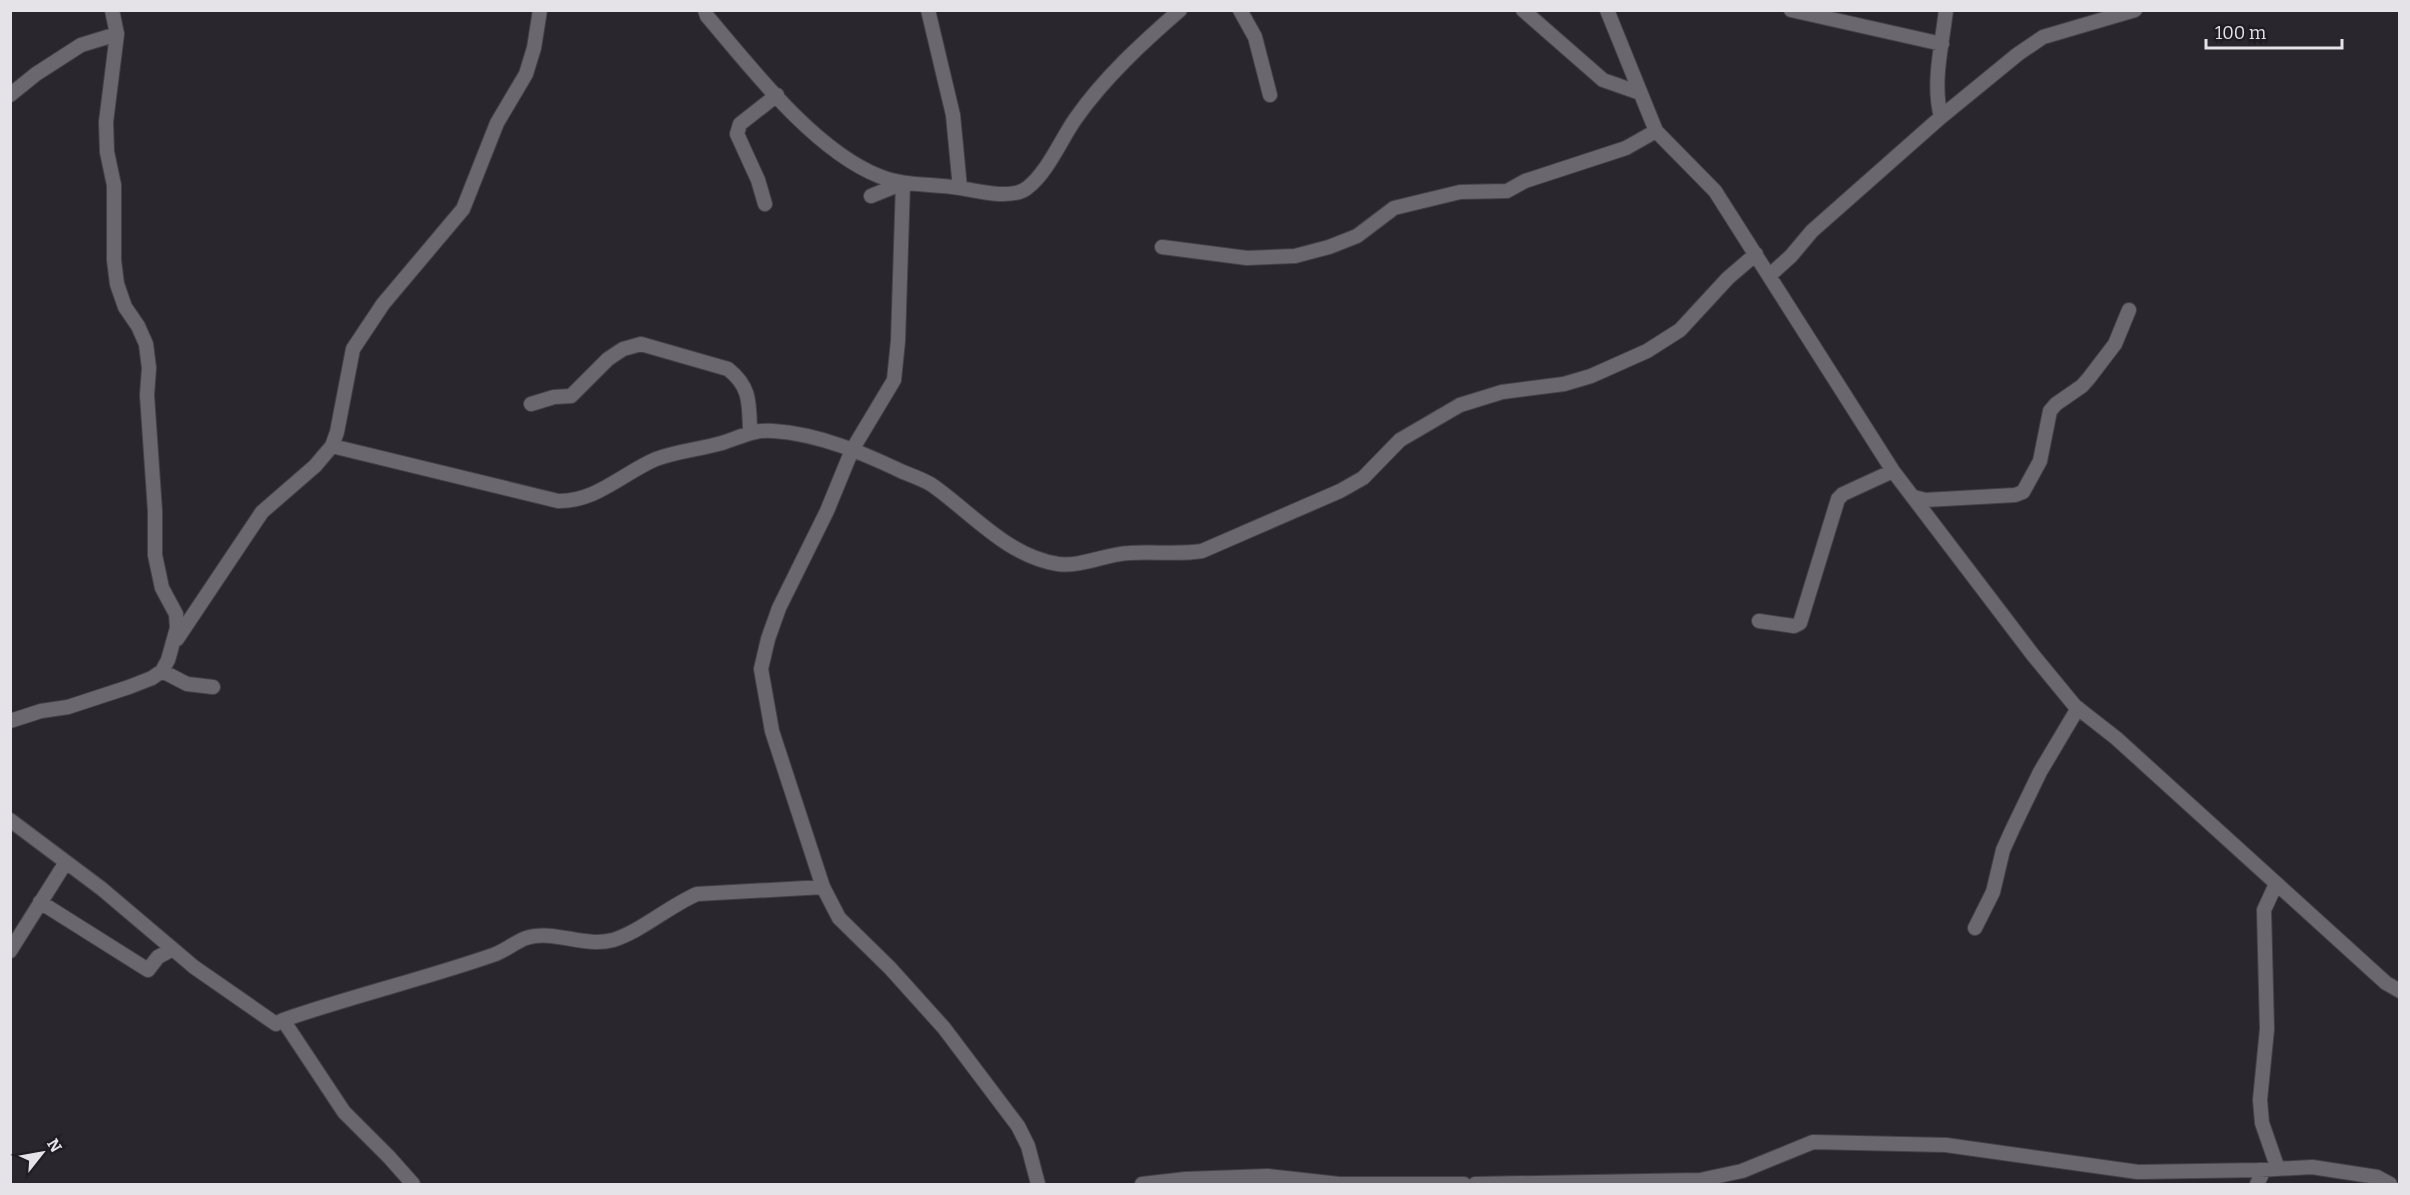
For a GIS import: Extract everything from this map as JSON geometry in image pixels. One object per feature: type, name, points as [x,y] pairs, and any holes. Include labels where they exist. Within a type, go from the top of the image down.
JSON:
[{"type":"street","points":[[10,721],[41,711],[68,707],[129,687],[162,672],[177,628],[176,614],[162,588],[155,555],[155,512],[146,344],[138,326],[125,307],[117,284],[114,260],[114,185],[106,152],[106,122],[117,34],[112,10]]},
{"type":"street","points":[[171,649],[262,512],[315,466],[332,446],[337,432],[353,349],[383,304],[463,209],[497,123],[526,74],[534,48],[540,10]]},
{"type":"street","points":[[705,10],[714,24],[777,95],[818,136],[846,157],[878,176],[903,183],[1002,194],[1021,192],[1028,188],[1055,152],[1076,118],[1140,45],[1180,10]]},
{"type":"street","points":[[928,10],[953,115],[960,188]]},
{"type":"street","points":[[1240,10],[1255,37],[1270,94]]},
{"type":"street","points":[[1523,10],[1603,80],[1640,93]]},
{"type":"street","points":[[1607,10],[1656,131],[1715,191],[1893,471],[2033,655],[2078,708],[2116,738],[2386,983],[2400,991]]},
{"type":"street","points":[[1791,10],[1942,44]]},
{"type":"street","points":[[1941,117],[1937,79],[1946,10]]},
{"type":"street","points":[[1770,275],[1791,256],[1812,231],[1941,117],[2018,54],[2043,37],[2135,10]]},
{"type":"street","points":[[10,95],[36,74],[81,45],[117,34]]},
{"type":"street","points":[[765,204],[758,180],[737,134],[740,124],[777,95]]},
{"type":"street","points":[[1162,247],[1247,258],[1295,256],[1329,247],[1357,236],[1394,208],[1460,192],[1507,191],[1525,181],[1626,148],[1656,131]]},
{"type":"street","points":[[871,196],[903,183]]},
{"type":"street","points":[[903,183],[898,341],[894,380],[852,450],[827,511],[779,608],[768,639],[762,669],[772,731],[823,887],[839,918],[890,968],[944,1028],[1012,1118],[1028,1146],[1038,1185]]},
{"type":"street","points":[[332,446],[558,501],[573,502],[613,485],[656,459],[724,442],[750,432],[803,434],[852,450],[931,484],[981,526],[1010,545],[1037,558],[1059,564],[1093,560],[1128,552],[1202,551],[1340,491],[1363,478],[1400,440],[1460,405],[1502,392],[1564,384],[1591,376],[1647,351],[1680,330],[1728,278],[1756,254]]},
{"type":"street","points":[[1914,497],[1925,500],[2014,495],[2023,492],[2040,461],[2050,411],[2055,404],[2082,386],[2089,378],[2115,344],[2129,310]]},
{"type":"street","points":[[531,404],[554,397],[571,396],[608,359],[623,349],[641,344],[728,369],[733,373],[744,386],[748,397],[750,432]]},
{"type":"street","points":[[1759,621],[1794,626],[1800,623],[1838,499],[1843,494],[1893,471]]},
{"type":"street","points":[[162,672],[187,684],[213,687]]},
{"type":"street","points":[[1975,928],[1993,892],[2003,850],[2013,828],[2040,772],[2078,708]]},
{"type":"street","points":[[10,820],[102,889],[171,950],[276,1024],[336,1001],[495,954],[526,938],[541,936],[589,942],[611,940],[625,935],[679,902],[697,894],[823,887]]},
{"type":"street","points":[[10,951],[66,862]]},
{"type":"street","points":[[2271,1169],[2260,1100],[2267,1029],[2264,910],[2276,884]]},
{"type":"street","points":[[40,902],[148,970],[158,957],[171,950]]},
{"type":"street","points":[[283,1020],[344,1112],[413,1185]]},
{"type":"street","points":[[1475,1185],[1725,1180],[1813,1142],[1946,1145],[2138,1172],[2312,1167],[2377,1177],[2390,1185]]},
{"type":"street","points":[[2257,1185],[2271,1169]]},
{"type":"street","points":[[1142,1185],[1186,1179],[1268,1176],[1339,1184],[1464,1185]]}]
